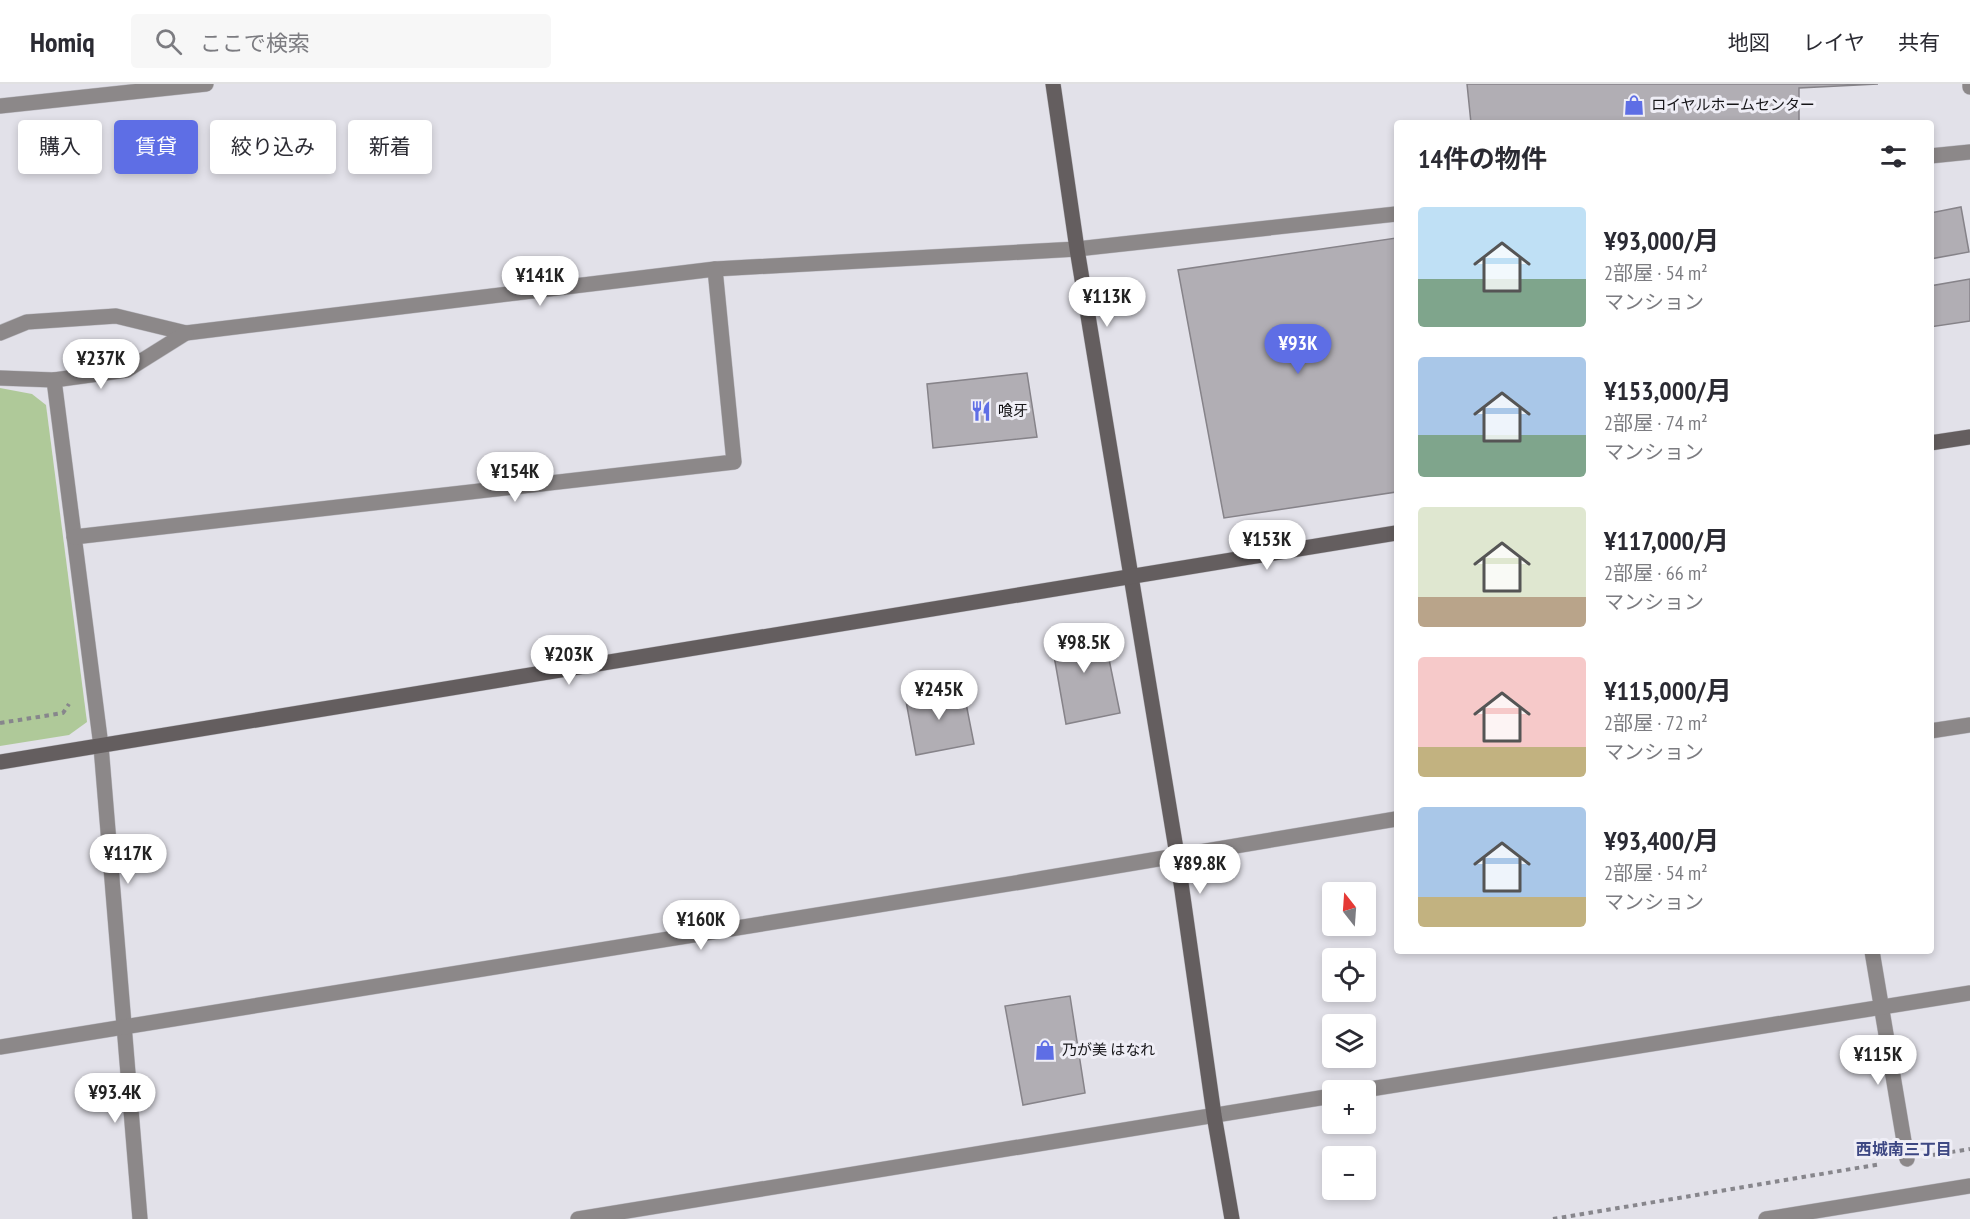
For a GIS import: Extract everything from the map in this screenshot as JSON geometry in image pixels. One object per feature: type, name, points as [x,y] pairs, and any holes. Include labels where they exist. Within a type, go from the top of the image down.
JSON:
[{"type":"street","points":[[0,106],[206,84]]},
{"type":"street","points":[[1053,84],[1077,249],[1177,855],[1214,1115],[1232,1219]]},
{"type":"street","points":[[1934,156],[1970,152]]},
{"type":"street","points":[[0,333],[27,322],[116,316],[186,333],[715,269],[1077,249],[1394,214]]},
{"type":"street","points":[[74,537],[734,462],[715,269]]},
{"type":"street","points":[[0,378],[54,380],[127,370],[186,333]]},
{"type":"street","points":[[54,380],[101,746],[140,1219]]},
{"type":"street","points":[[1934,442],[1970,437]]},
{"type":"street","points":[[0,762],[1394,532]]},
{"type":"street","points":[[1934,730],[1970,725]]},
{"type":"street","points":[[0,1047],[1010,884],[1394,819]]},
{"type":"street","points":[[1872,954],[1907,1159]]},
{"type":"street","points":[[1376,1088],[1970,993]]},
{"type":"street","points":[[578,1219],[1322,1098]]},
{"type":"street","points":[[1766,1219],[1970,1186]]},
{"type":"path","points":[[1553,1219],[1970,1149]]},
{"type":"green space","points":[[0,388],[32,394],[46,405],[87,722],[69,735],[0,746]]},
{"type":"building","name":"ロイヤルホームセンター","points":[[1467,84],[1878,84],[1799,88],[1799,120],[1471,120]]},
{"type":"building","points":[[1961,207],[1969,252],[1934,258],[1934,212]]},
{"type":"building","points":[[1394,238],[1394,492],[1224,518],[1178,270]]},
{"type":"building","points":[[1970,279],[1970,321],[1934,326],[1934,285]]},
{"type":"building","name":"喰牙","points":[[1027,373],[1037,437],[933,448],[927,384]]},
{"type":"building","points":[[1102,625],[1120,713],[1066,724],[1050,633]]},
{"type":"building","points":[[963,688],[974,744],[916,755],[905,696]]},
{"type":"building","name":"乃が美 はなれ","points":[[1070,996],[1085,1093],[1023,1105],[1005,1006]]},
{"type":"place","name":"ロイヤルホームセンター","points":[[1634,105]]},
{"type":"place","name":"喰牙","points":[[981,411]]},
{"type":"place","name":"乃が美 はなれ","points":[[1045,1050]]},
{"type":"district","name":"西城南三丁目","points":[[1904,1149]]}]
